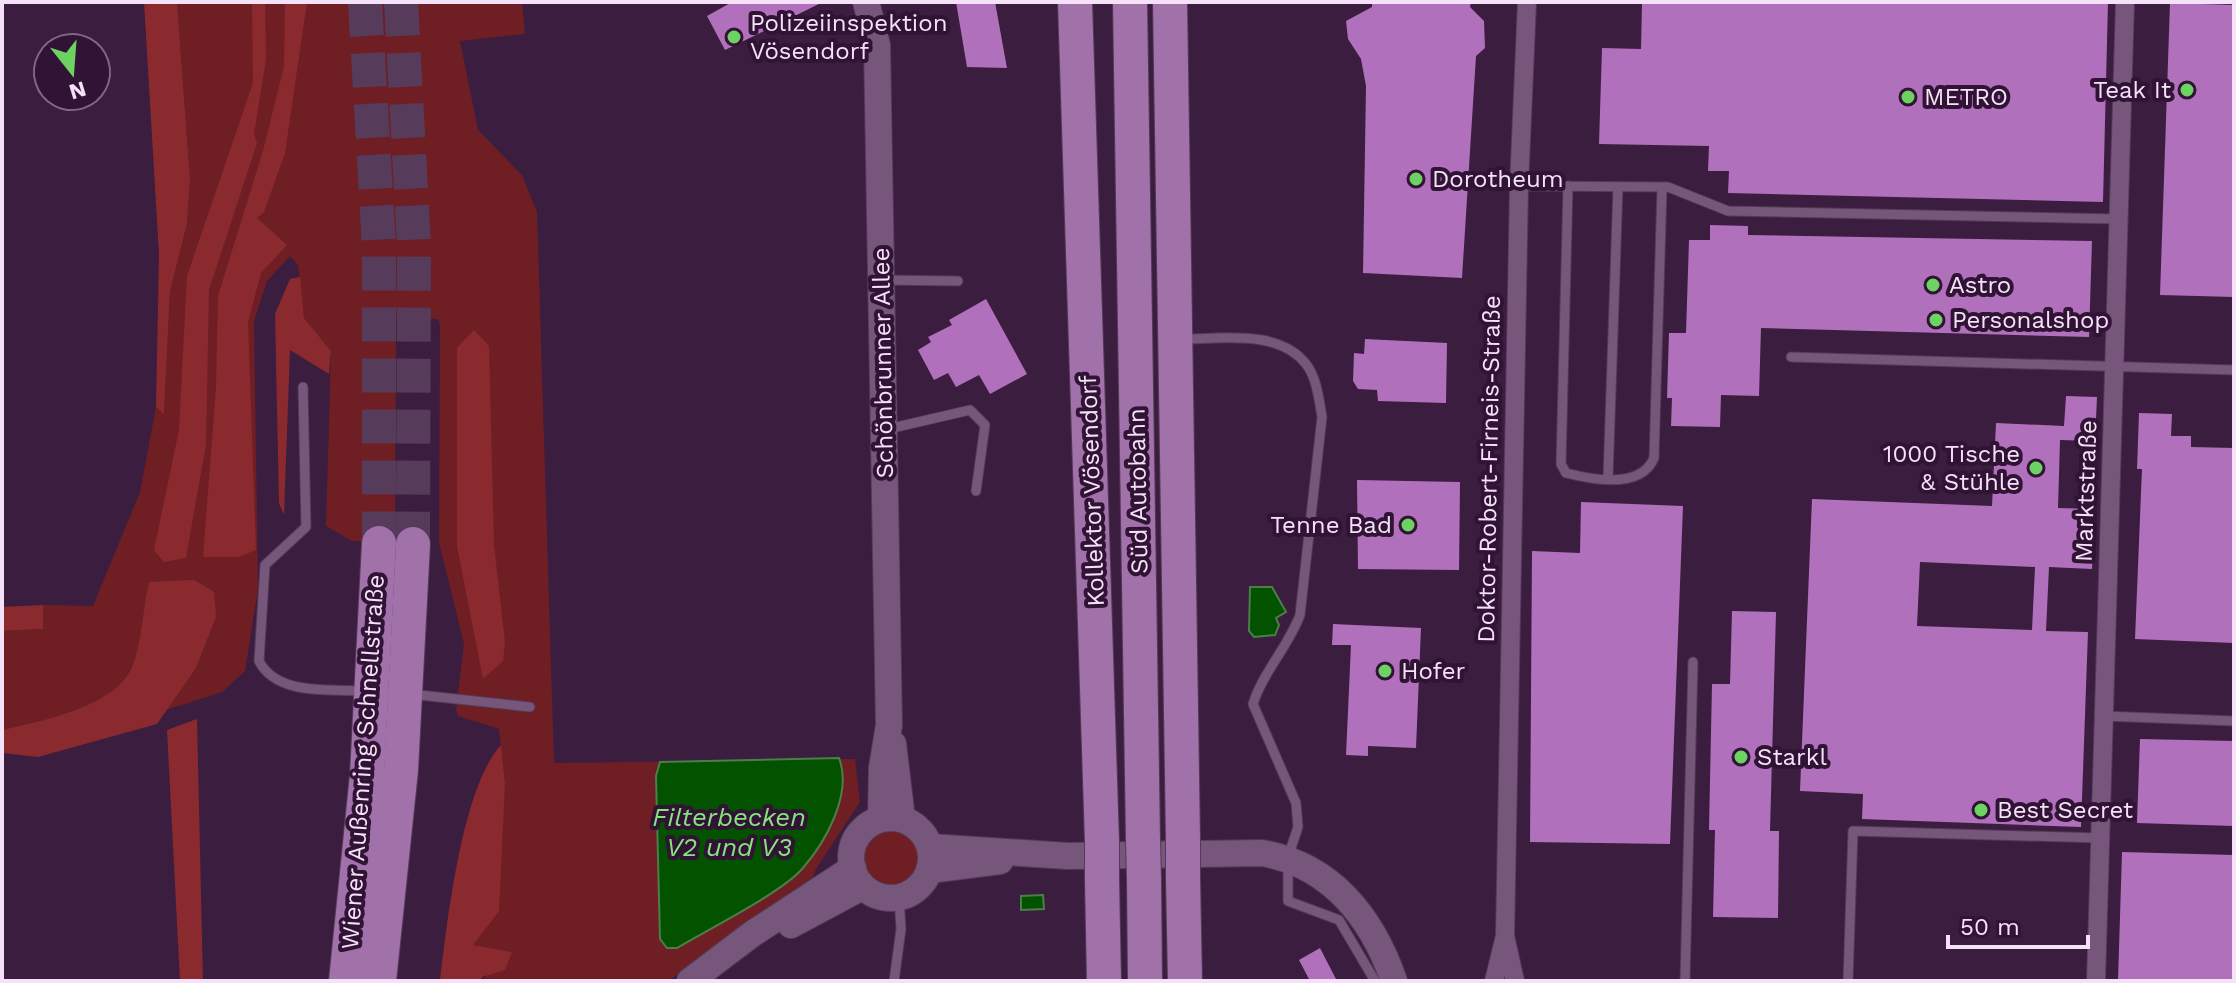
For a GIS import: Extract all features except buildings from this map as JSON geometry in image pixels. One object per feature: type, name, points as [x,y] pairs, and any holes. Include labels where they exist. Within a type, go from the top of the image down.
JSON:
[{"type":"highway","name":"Kollektor Vösendorf","points":[[1075,2],[1104,981]]},
{"type":"highway","name":"Süd Autobahn","points":[[1130,2],[1145,981]]},
{"type":"highway","name":"Süd Autobahn","points":[[1170,2],[1185,981]]},
{"type":"highway","name":"Wiener Außenring Schnellstraße","points":[[379,543],[389,693],[379,981]]},
{"type":"highway","name":"Wiener Außenring Schnellstraße","points":[[346,981],[413,544]]},
{"type":"main road","name":"Schönbrunner Allee","points":[[866,2],[877,45],[889,725],[882,768],[892,818]]},
{"type":"main road","points":[[892,818],[921,831],[930,859],[920,886],[899,897],[874,895],[857,878],[854,840],[864,827],[892,818]]},
{"type":"main road","points":[[930,859],[1262,853],[1288,857],[1313,869],[1341,890],[1361,914],[1385,974],[1407,981]]},
{"type":"main road","points":[[690,981],[857,878]]},
{"type":"street","name":"Doktor-Robert-Firneis-Straße","points":[[1494,981],[1505,936],[1519,186],[1527,2]]},
{"type":"street","name":"Marktstraße","points":[[2096,981],[2125,2]]},
{"type":"street","name":"Doktor-Robert-Firneis-Straße","points":[[1505,936],[1515,981]]},
{"type":"lane","points":[[1519,186],[1662,188],[1728,211],[2118,219]]},
{"type":"lane","points":[[1568,186],[1561,464],[1566,473],[1630,479],[1644,474],[1654,458],[1662,188]]},
{"type":"lane","points":[[1608,478],[1618,187]]},
{"type":"lane","points":[[882,280],[958,281]]},
{"type":"lane","points":[[1175,339],[1253,339],[1286,348],[1306,364],[1317,388],[1322,417],[1300,615],[1291,638],[1258,688],[1253,704],[1296,803],[1298,827],[1288,857],[1288,901],[1339,920],[1385,974]]},
{"type":"lane","points":[[1791,357],[2234,370]]},
{"type":"lane","points":[[303,387],[306,527],[265,565],[259,661],[266,675],[279,684],[530,707]]},
{"type":"lane","points":[[885,429],[970,410],[985,425],[976,491]]},
{"type":"lane","points":[[1685,981],[1693,662]]},
{"type":"lane","points":[[2103,716],[2234,721]]},
{"type":"lane","points":[[1848,981],[1853,831],[2100,838]]},
{"type":"lane","points":[[894,981],[901,929],[899,897]]},
{"type":"shaded area","points":[[144,2],[177,2],[190,179],[187,224],[170,291],[164,414],[156,407],[159,254]]},
{"type":"shaded area","points":[[177,2],[522,2],[525,34],[460,41],[478,130],[522,175],[537,212],[554,763],[855,759],[860,802],[816,869],[809,886],[668,981],[481,981],[511,952],[473,945],[505,783],[499,729],[458,716],[456,710],[464,644],[439,542],[440,325],[438,319],[396,318],[395,541],[352,541],[326,526],[331,351],[304,318],[298,265],[290,256],[267,281],[254,321],[258,589],[245,671],[222,692],[163,711],[196,668],[216,617],[149,582],[138,647],[132,667],[123,681],[110,692],[75,710],[2,730],[2,631],[43,629],[43,605],[93,606],[140,492],[156,407],[164,413],[170,291],[187,224],[190,179]]},
{"type":"shaded area","points":[[252,2],[265,2],[266,59],[254,134],[257,143],[209,290],[206,444],[186,558],[164,562],[154,550],[179,430],[187,276],[253,83]]},
{"type":"shaded area","points":[[285,2],[307,2],[285,153],[264,212],[257,218],[287,245],[261,273],[248,322],[256,550],[239,557],[203,557],[216,388],[218,296],[263,151],[284,66]]},
{"type":"shaded area","points":[[300,277],[304,318],[331,351],[329,374],[290,350],[284,515],[279,503],[275,314],[290,279]]},
{"type":"shaded area","points":[[474,330],[489,346],[494,545],[505,642],[503,661],[483,679],[457,546],[457,348]]},
{"type":"shaded area","points":[[194,580],[214,592],[216,617],[196,668],[157,724],[38,757],[2,753],[2,730],[75,710],[110,692],[123,681],[135,657],[149,582]]},
{"type":"shaded area","points":[[43,605],[43,629],[2,631],[2,607]]},
{"type":"shaded area","points":[[197,719],[203,981],[180,981],[167,730]]},
{"type":"shaded area","points":[[501,745],[505,783],[499,911],[473,945],[512,952],[505,970],[482,977],[481,981],[440,981],[452,891],[466,823],[487,765]]},
{"type":"shaded area","points":[[892,828],[903,830],[913,837],[920,847],[920,869],[913,879],[903,886],[892,888],[881,886],[871,879],[864,869],[862,858],[864,847],[871,837],[881,830]]},
{"type":"water","points":[[1250,587],[1272,587],[1286,612],[1276,618],[1279,625],[1275,635],[1254,637],[1249,631]]},
{"type":"water","name":"Filterbecken V2 und V3","points":[[839,758],[842,772],[840,802],[828,832],[802,869],[743,911],[677,948],[667,948],[660,939],[656,776],[660,762]]},
{"type":"water","points":[[1043,895],[1044,909],[1021,910],[1021,896]]},
{"type":"tunnel","points":[[365,2],[379,247],[379,543]]},
{"type":"tunnel","points":[[401,2],[414,246],[413,544]]},
{"type":"place","name":"Polizeiinspektion Vösendorf","points":[[734,37]]},
{"type":"place","name":"Teak It","points":[[2187,90]]},
{"type":"place","name":"METRO","points":[[1908,97]]},
{"type":"place","name":"Dorotheum","points":[[1416,179]]},
{"type":"place","name":"Astro","points":[[1933,285]]},
{"type":"place","name":"Personalshop","points":[[1936,320]]},
{"type":"place","name":"1000 Tische & Stühle","points":[[2036,468]]},
{"type":"place","name":"Tenne Bad","points":[[1408,525]]},
{"type":"place","name":"Hofer","points":[[1385,671]]},
{"type":"place","name":"Starkl","points":[[1741,757]]},
{"type":"place","name":"Best Secret","points":[[1981,810]]}]
